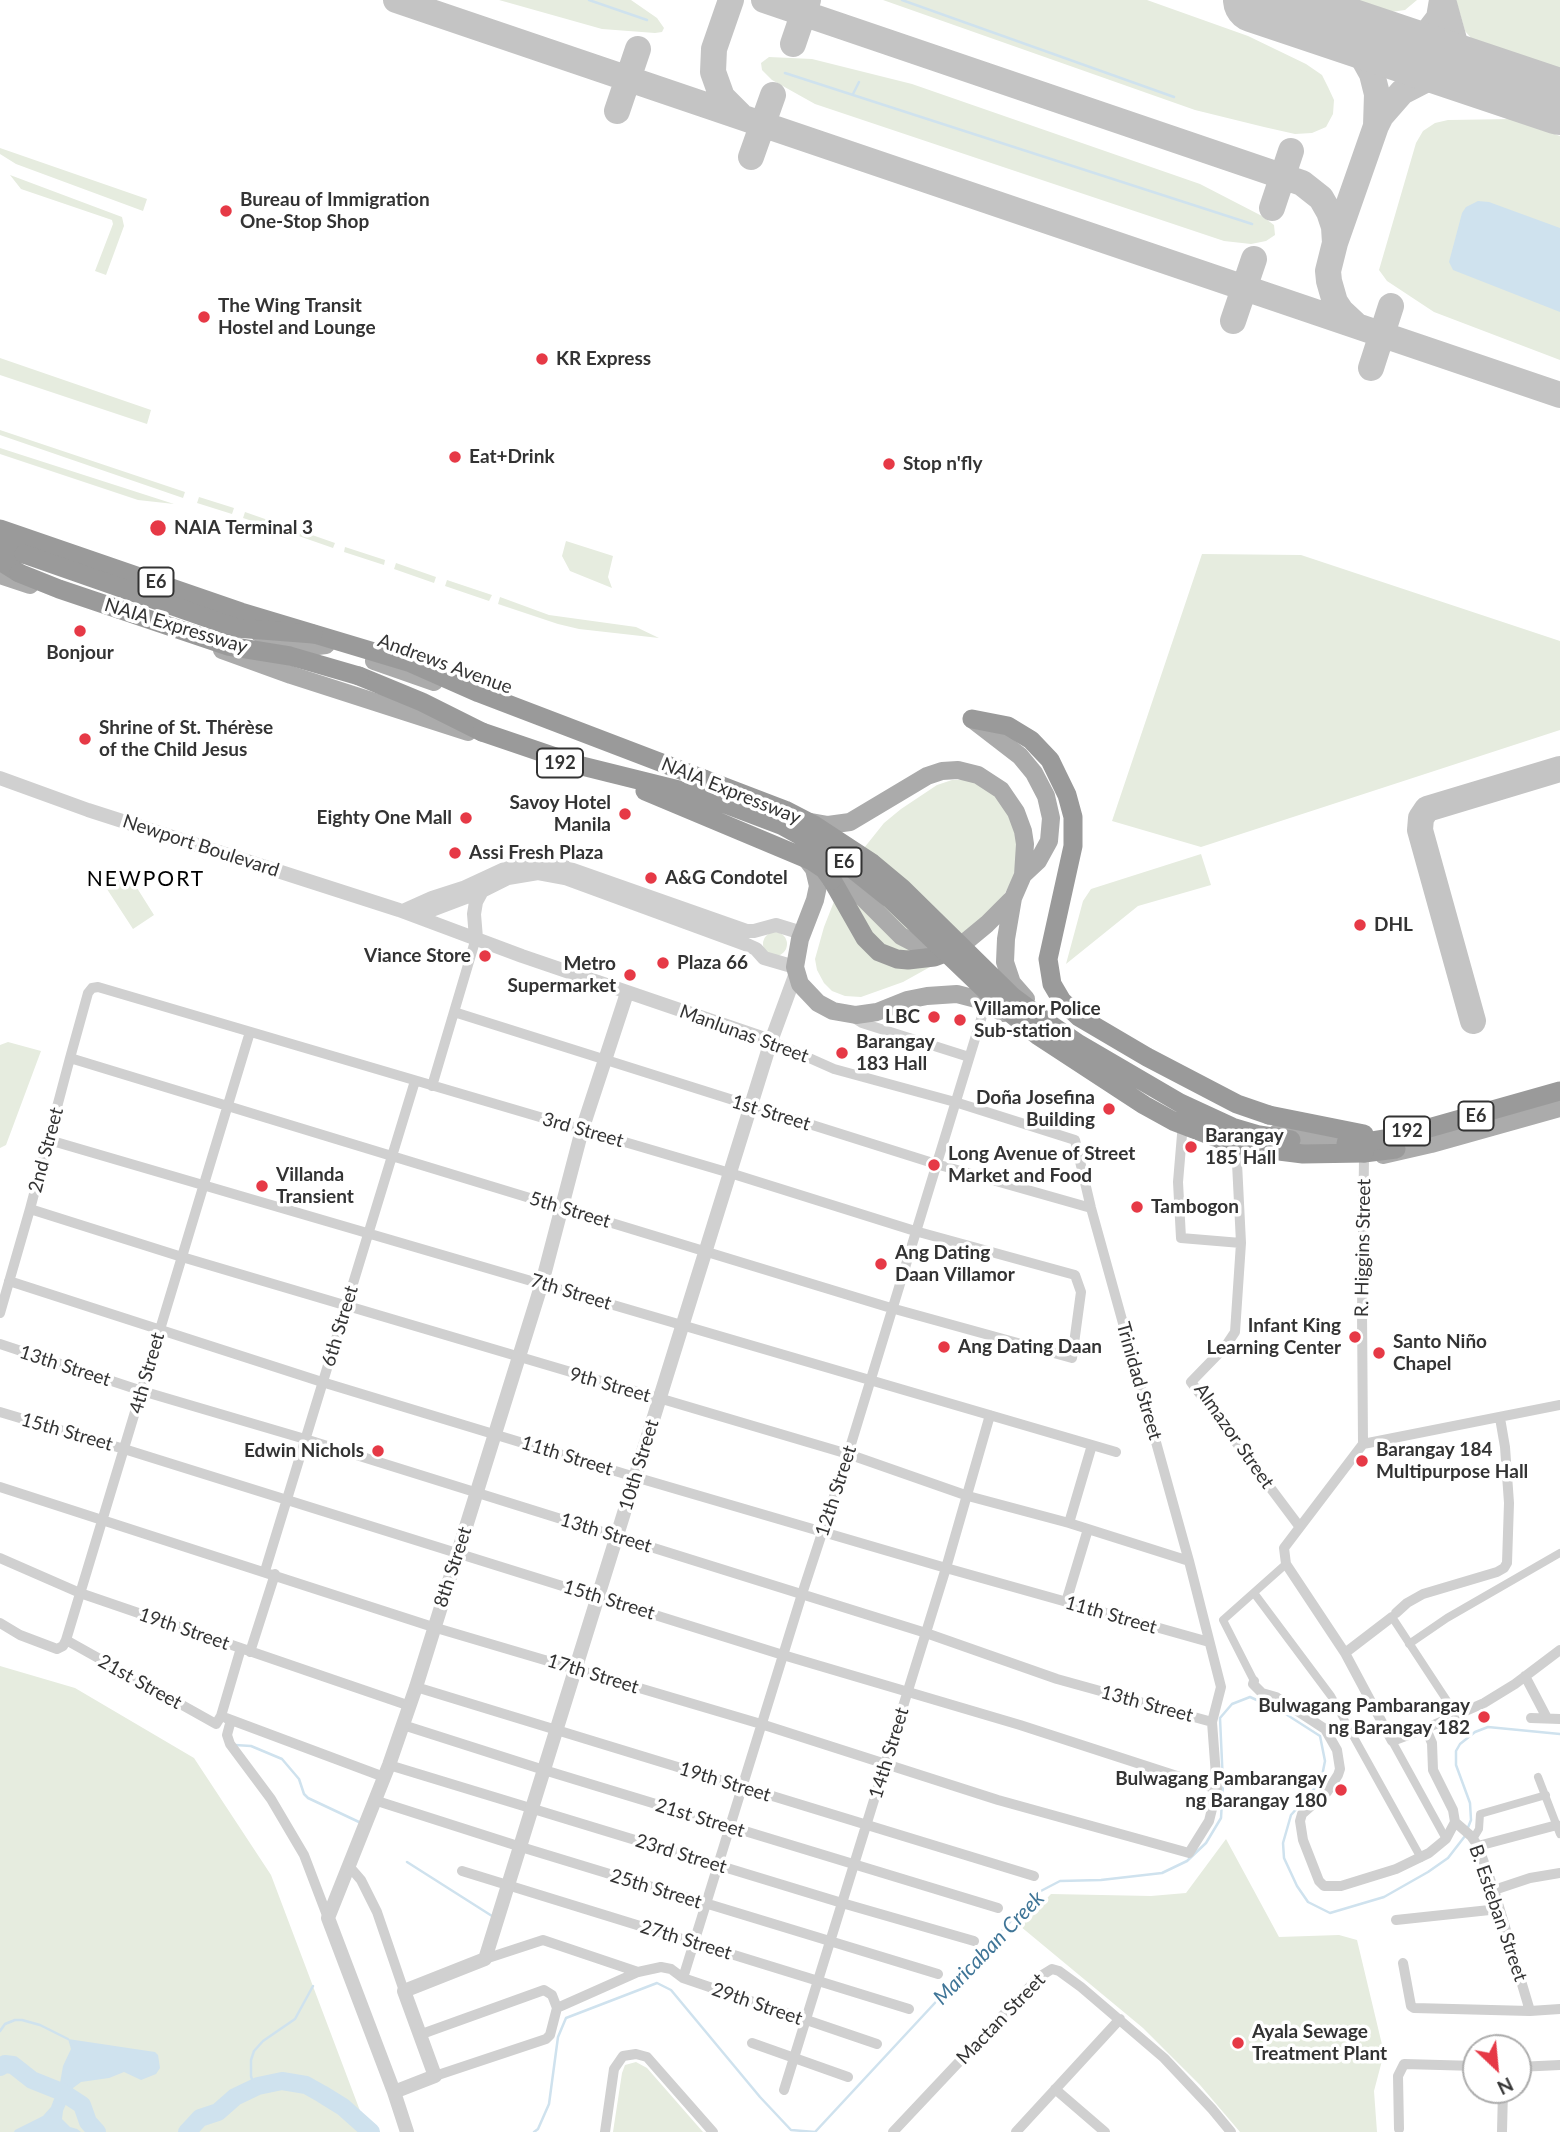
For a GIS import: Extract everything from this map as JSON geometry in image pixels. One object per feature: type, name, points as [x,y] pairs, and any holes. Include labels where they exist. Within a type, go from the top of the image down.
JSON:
[{"type":"highway","name":"NAIA Expressway","points":[[0,530],[326,643],[411,663],[479,693],[757,798],[814,825],[872,863],[902,888],[1013,997],[1044,1020],[1079,1044],[1180,1103],[1231,1127],[1259,1135],[1305,1142],[1360,1143],[1392,1138],[1560,1091]]},
{"type":"highway","points":[[0,548],[290,656]]},
{"type":"highway","points":[[0,556],[22,558],[236,628],[326,643]]},
{"type":"highway","name":"NAIA Expressway","points":[[0,561],[19,573],[59,589],[228,646],[290,656],[359,676],[422,702],[482,732],[582,766],[707,797],[781,825],[835,855],[890,899],[994,999],[1037,1035],[1144,1105],[1173,1121],[1228,1142],[1304,1154],[1364,1153],[1396,1149],[1454,1134],[1560,1102]]},
{"type":"highway","points":[[972,719],[1008,726],[1037,745],[1055,766],[1070,803],[1073,846],[1048,959],[1052,984],[1066,1006],[1079,1017],[1147,1057],[1237,1104],[1269,1115],[1319,1126],[1392,1138]]},
{"type":"highway","points":[[582,766],[812,861],[824,869],[865,938],[879,952],[897,959],[934,957],[958,948]]},
{"type":"main road","name":"Andrews Avenue","points":[[0,530],[207,606],[326,643],[797,818],[821,824],[850,822],[934,773],[958,770],[978,775],[1001,790],[1016,812],[1025,844],[1023,875]]},
{"type":"main road","name":"192","points":[[0,575],[787,841],[810,863],[817,880],[818,892],[802,933],[795,959],[796,970],[806,991],[818,1003],[833,1012],[877,1012],[907,1000],[935,995],[957,994],[973,998],[986,1003],[1183,1120],[1242,1145],[1293,1157],[1364,1158],[1395,1153],[1490,1120],[1560,1091]]},
{"type":"main road","points":[[115,615],[134,601],[135,589],[127,577]]},
{"type":"main road","points":[[204,614],[301,648],[326,643],[330,654],[323,669],[325,680],[332,688]]},
{"type":"main road","points":[[972,719],[1020,756],[1034,773],[1046,796],[1051,818],[1049,841],[1038,861],[1023,875]]},
{"type":"main road","points":[[787,841],[827,860],[906,939],[933,951],[958,948]]},
{"type":"main road","name":"192","points":[[1023,875],[1013,898],[1005,962],[1012,983],[1021,995],[1064,1028],[1127,1069],[1206,1112],[1251,1128],[1299,1138],[1360,1139],[1560,1108]]},
{"type":"main road","name":"192","points":[[958,948],[1013,898]]},
{"type":"main road","points":[[1242,1145],[1251,1128]]},
{"type":"street","name":"Newport Boulevard","points":[[0,778],[89,810],[410,914]]},
{"type":"street","points":[[410,914],[504,869],[539,863],[562,866],[747,930],[776,925],[802,933]]},
{"type":"street","points":[[410,914],[482,891],[508,878],[538,873],[565,878],[745,944],[756,949],[764,958],[796,970]]},
{"type":"street","points":[[432,1086],[476,938],[474,914],[482,891]]},
{"type":"street","name":"Manlunas Street","points":[[410,914],[627,993],[771,1041],[834,1069],[955,1102],[1075,1140]]},
{"type":"street","points":[[756,949],[756,938],[764,928]]},
{"type":"street","name":"10th Street","points":[[485,1959],[750,1107],[796,970]]},
{"type":"street","name":"3rd Street","points":[[92,988],[99,987],[730,1173],[915,1231],[1075,1275],[1081,1292],[1072,1358]]},
{"type":"street","name":"2nd Street","points":[[0,1313],[88,993],[92,988]]},
{"type":"street","name":"8th Street","points":[[328,1918],[410,1706],[542,1283],[582,1130],[627,993]]},
{"type":"street","name":"12th Street","points":[[683,1978],[986,1003]]},
{"type":"street","name":"1st Street","points":[[454,1012],[750,1107],[1091,1208]]},
{"type":"street","points":[[848,1014],[862,1023],[969,1057]]},
{"type":"street","name":"4th Street","points":[[66,1640],[250,1032]]},
{"type":"street","name":"5th Street","points":[[70,1058],[891,1308],[1072,1358]]},
{"type":"street","name":"6th Street","points":[[222,1720],[270,1573],[286,1500],[415,1081]]},
{"type":"street","points":[[1183,1120],[1178,1182],[1180,1236],[1184,1240],[1241,1243]]},
{"type":"street","name":"7th Street","points":[[49,1140],[1116,1452]]},
{"type":"street","name":"Trinidad Street","points":[[1075,1140],[1091,1208],[1222,1687],[1212,1722]]},
{"type":"street","name":"Almazor Street","points":[[1242,1145],[1241,1243],[1235,1332],[1225,1347],[1191,1382],[1299,1526]]},
{"type":"street","name":"R. Higgins Street","points":[[1363,1444],[1364,1158]]},
{"type":"street","name":"9th Street","points":[[30,1209],[518,1358],[848,1454],[968,1496],[1069,1523],[1189,1561]]},
{"type":"street","name":"11th Street","points":[[9,1281],[322,1382],[635,1477],[1209,1642]]},
{"type":"street","name":"13th Street","points":[[0,1344],[142,1391],[305,1439],[926,1633],[1057,1679],[1212,1722]]},
{"type":"street","points":[[1446,1839],[1345,1653],[1286,1564],[1284,1548],[1363,1444],[1560,1405]]},
{"type":"street","name":"15th Street","points":[[0,1412],[1217,1789]]},
{"type":"street","name":"14th Street","points":[[784,2090],[968,1496],[990,1415]]},
{"type":"street","points":[[1345,1653],[1423,1594],[1504,1568],[1507,1563],[1509,1503],[1500,1418]]},
{"type":"street","points":[[1069,1523],[1092,1446]]},
{"type":"street","name":"17th Street","points":[[0,1487],[433,1627],[761,1724],[1007,1802],[1189,1853],[1209,1821],[1217,1789]]},
{"type":"street","points":[[1066,1602],[1088,1529]]},
{"type":"street","points":[[1409,1644],[1447,1618],[1560,1553]]},
{"type":"street","name":"19th Street","points":[[0,1558],[80,1593],[410,1706]]},
{"type":"street","points":[[1286,1564],[1223,1620],[1254,1681],[1252,1684],[1262,1693],[1276,1697],[1325,1729],[1337,1750],[1340,1769],[1338,1775],[1327,1792],[1301,1817],[1303,1840],[1319,1881],[1324,1886],[1341,1886],[1396,1869],[1421,1858],[1446,1839],[1457,1823],[1433,1770],[1432,1743],[1426,1729]]},
{"type":"street","points":[[1254,1593],[1331,1696],[1421,1858]]},
{"type":"street","points":[[1394,1615],[1409,1644],[1441,1688],[1457,1716]]},
{"type":"street","points":[[0,1623],[20,1635],[57,1649],[60,1649],[66,1640]]},
{"type":"street","name":"21st Street","points":[[66,1640],[222,1720],[386,1771]]},
{"type":"street","points":[[1392,1741],[1484,1703],[1515,1684],[1560,1650]]},
{"type":"street","points":[[1525,1676],[1547,1718]]},
{"type":"street","name":"19th Street","points":[[416,1687],[1034,1876]]},
{"type":"street","points":[[1531,1718],[1560,1719]]},
{"type":"street","points":[[222,1720],[230,1744],[271,1799],[304,1855],[407,2132]]},
{"type":"street","points":[[1212,1722],[1217,1789]]},
{"type":"street","name":"21st Street","points":[[403,1725],[998,1908]]},
{"type":"street","name":"23rd Street","points":[[386,1771],[533,1808],[974,1941]]},
{"type":"street","points":[[1474,1840],[1559,1827],[1538,1777]]},
{"type":"street","points":[[1474,1840],[1479,1829],[1480,1814],[1546,1795]]},
{"type":"street","name":"25th Street","points":[[374,1800],[938,1975]]},
{"type":"street","name":"B. Esteban Street","points":[[1457,1823],[1474,1840],[1494,1890],[1530,2011]]},
{"type":"street","points":[[348,1865],[361,1880],[377,1912],[435,2076]]},
{"type":"street","name":"27th Street","points":[[463,1871],[909,2009]]},
{"type":"street","points":[[1494,1890],[1530,1878],[1560,1872]]},
{"type":"street","points":[[1396,1920],[1499,1909]]},
{"type":"street","name":"29th Street","points":[[404,1991],[485,1959],[543,1940],[638,1972]]},
{"type":"street","points":[[1403,1962],[1411,2006],[1414,2008],[1530,2011],[1560,2009]]},
{"type":"street","name":"29th Street","points":[[557,2008],[638,1972],[666,1967],[683,1978],[877,2044]]},
{"type":"street","name":"Mactan Street","points":[[893,2132],[1045,1972],[1052,1969],[1059,1971],[1120,2019],[1164,2058],[1231,2132]]},
{"type":"street","points":[[394,2092],[548,2038],[557,2008],[552,1996],[544,1990],[419,2035]]},
{"type":"street","points":[[1016,2132],[1120,2019]]},
{"type":"street","points":[[752,2043],[848,2077]]},
{"type":"street","points":[[605,2132],[614,2069],[623,2056],[636,2053],[647,2057],[713,2132]]},
{"type":"street","points":[[1399,2129],[1398,2076],[1404,2064],[1462,2066]]},
{"type":"street","points":[[1532,2066],[1560,2065]]},
{"type":"street","points":[[1055,2089],[1105,2132]]},
{"type":"street","points":[[1502,2132],[1503,2104]]},
{"type":"shaded area","points":[[499,0],[631,0],[657,18],[664,28],[662,32],[655,33],[602,29]]},
{"type":"shaded area","points":[[883,0],[1147,0],[1248,36],[1306,64],[1322,75],[1334,100],[1333,114],[1326,127],[1312,133],[1295,134],[1195,110]]},
{"type":"shaded area","points":[[1357,0],[1417,0],[1405,10],[1391,12]]},
{"type":"shaded area","points":[[1456,0],[1560,0],[1560,69],[1472,39],[1465,31]]},
{"type":"shaded area","points":[[769,57],[812,59],[912,84],[1200,184],[1262,216],[1274,225],[1275,235],[1266,241],[1251,244],[1224,241],[815,104],[772,80],[762,70],[761,63]]},
{"type":"shaded area","points":[[1512,119],[1560,136],[1560,360],[1434,312],[1387,281],[1379,270],[1416,143],[1423,131],[1435,123],[1448,120]]},
{"type":"shaded area","points":[[0,148],[147,199],[143,211],[16,164],[0,154]]},
{"type":"shaded area","points":[[10,175],[122,217],[124,226],[106,275],[95,271],[113,224],[112,220],[21,189]]},
{"type":"shaded area","points":[[0,358],[151,410],[147,424],[0,375]]},
{"type":"shaded area","points":[[0,430],[185,492],[183,498],[0,435]]},
{"type":"shaded area","points":[[0,448],[174,504],[138,500],[0,454]]},
{"type":"shaded area","points":[[199,497],[234,508],[232,514],[197,503]]},
{"type":"shaded area","points":[[245,512],[285,526],[283,531],[243,518]]},
{"type":"shaded area","points":[[295,529],[335,543],[333,548],[293,534]]},
{"type":"shaded area","points":[[566,541],[613,556],[608,577],[612,588],[570,571],[562,556]]},
{"type":"shaded area","points":[[345,547],[385,560],[384,565],[344,552]]},
{"type":"shaded area","points":[[1202,554],[1301,555],[1560,641],[1560,730],[1201,847],[1112,821]]},
{"type":"shaded area","points":[[396,563],[436,577],[434,583],[394,569]]},
{"type":"shaded area","points":[[447,580],[492,595],[489,601],[445,586]]},
{"type":"shaded area","points":[[500,597],[549,615],[636,627],[659,638],[558,624],[498,604]]},
{"type":"shaded area","points":[[952,780],[972,780],[1001,798],[1017,827],[1019,863],[1012,881],[1001,900],[939,962],[903,982],[861,997],[845,996],[832,991],[817,970],[815,959],[835,899],[860,853],[884,823],[901,809],[937,785]]},
{"type":"shaded area","points":[[1201,854],[1211,885],[1138,906],[1066,964],[1083,901],[1091,889]]},
{"type":"shaded area","points":[[127,872],[154,915],[133,929],[105,886]]},
{"type":"shaded area","points":[[775,932],[784,935],[787,944],[784,953],[775,956],[766,953],[763,944],[766,935]]},
{"type":"shaded area","points":[[8,1042],[41,1051],[6,1145],[0,1148],[0,1045]]},
{"type":"shaded area","points":[[0,1666],[75,1688],[194,1758],[271,1875],[368,2132],[0,2132]]},
{"type":"shaded area","points":[[1226,1839],[1279,1937],[1339,1935],[1357,1940],[1384,2053],[1374,2091],[1377,2132],[1240,2132],[1200,2085],[1143,2028],[1020,1926],[1051,1894],[1151,1896],[1186,1893]]},
{"type":"shaded area","points":[[636,2062],[647,2068],[703,2132],[613,2132],[622,2073],[625,2065]]},
{"type":"water","points":[[1478,201],[1489,202],[1560,228],[1560,312],[1453,270],[1449,262],[1462,213],[1466,207]]},
{"type":"water","points":[[68,2039],[155,2052],[160,2068],[156,2074],[141,2080],[124,2072],[109,2078],[81,2082],[73,2088],[62,2119],[81,2132],[14,2132],[43,2116],[51,2107],[71,2049]]},
{"type":"waterway","points":[[589,0],[647,20]]},
{"type":"waterway","points":[[902,0],[1174,97]]},
{"type":"waterway","points":[[785,73],[1252,224]]},
{"type":"waterway","points":[[853,94],[859,82]]},
{"type":"waterway","name":"Maricaban Creek","points":[[534,2132],[538,2129],[549,2104],[558,2037],[566,2018],[657,1983],[671,1990],[791,2130],[815,2132],[1037,1893],[1060,1881],[1101,1880],[1162,1873],[1187,1861],[1206,1843],[1221,1818],[1223,1784],[1220,1718],[1232,1704],[1250,1697],[1281,1711],[1320,1736],[1325,1761],[1321,1781],[1291,1815],[1283,1843],[1284,1858],[1308,1902],[1330,1913],[1384,1897],[1448,1858],[1465,1836]]},
{"type":"waterway","name":"Maricaban Creek","points":[[1467,1830],[1471,1820],[1470,1803],[1456,1765],[1456,1751],[1460,1744],[1475,1732],[1488,1727],[1560,1734]]},
{"type":"waterway","points":[[235,1745],[251,1746],[282,1759],[299,1779],[308,1798],[359,1822]]},
{"type":"waterway","points":[[407,1862],[492,1916]]},
{"type":"waterway","points":[[258,2086],[251,2076],[254,2051],[263,2041],[295,2019],[313,1986]]},
{"type":"waterway","points":[[0,2031],[5,2024],[22,2020],[40,2025],[68,2039]]},
{"type":"waterway","points":[[0,2067],[5,2064],[13,2065],[32,2080],[62,2092],[82,2105],[88,2122],[97,2132]]},
{"type":"waterway","points":[[187,2132],[200,2118],[218,2112],[235,2097],[258,2086],[282,2081],[306,2085],[322,2094],[343,2107],[371,2132]]},
{"type":"taxiway","points":[[396,0],[1560,395]]},
{"type":"taxiway","points":[[731,0],[714,49],[713,72],[722,97],[740,115]]},
{"type":"taxiway","points":[[764,0],[1302,183],[1321,198],[1329,212],[1335,243]]},
{"type":"taxiway","points":[[793,44],[808,0]]},
{"type":"taxiway","points":[[1394,45],[1414,42],[1426,35],[1439,18],[1442,0]]},
{"type":"taxiway","points":[[1443,0],[1458,54],[1465,66],[1476,74]]},
{"type":"taxiway","points":[[1333,26],[1357,47],[1372,74],[1377,94],[1376,126]]},
{"type":"taxiway","points":[[617,111],[638,49]]},
{"type":"taxiway","points":[[1356,325],[1335,302],[1328,271],[1335,243],[1381,116],[1402,92],[1431,77],[1463,73],[1494,80]]},
{"type":"taxiway","points":[[751,157],[773,95]]},
{"type":"taxiway","points":[[1272,208],[1291,151]]},
{"type":"taxiway","points":[[1233,321],[1254,259]]},
{"type":"taxiway","points":[[1371,368],[1391,306]]},
{"type":"taxiway","points":[[1473,1021],[1420,830],[1421,818],[1427,809],[1560,769]]},
{"type":"runway","points":[[1256,0],[1560,102]]},
{"type":"place","name":"Bureau of Immigration One-Stop Shop","points":[[226,211]]},
{"type":"place","name":"The Wing Transit Hostel and Lounge","points":[[204,317]]},
{"type":"place","name":"KR Express","points":[[542,359]]},
{"type":"place","name":"Eat+Drink","points":[[455,457]]},
{"type":"place","name":"Stop n'fly","points":[[889,464]]},
{"type":"place","name":"NAIA Terminal 3","points":[[158,528]]},
{"type":"place","name":"Bonjour","points":[[80,631]]},
{"type":"place","name":"Shrine of St. Thérèse of the Child Jesus","points":[[85,739]]},
{"type":"place","name":"Savoy Hotel Manila","points":[[625,814]]},
{"type":"place","name":"Eighty One Mall","points":[[466,818]]},
{"type":"place","name":"Assi Fresh Plaza","points":[[455,853]]},
{"type":"place","name":"A&G Condotel","points":[[651,878]]},
{"type":"place","name":"DHL","points":[[1360,925]]},
{"type":"place","name":"Viance Store","points":[[485,956]]},
{"type":"place","name":"Plaza 66","points":[[663,963]]},
{"type":"place","name":"Metro Supermarket","points":[[630,975]]},
{"type":"place","name":"LBC","points":[[934,1017]]},
{"type":"place","name":"Villamor Police Sub-station","points":[[960,1020]]},
{"type":"place","name":"Barangay 183 Hall","points":[[842,1053]]},
{"type":"place","name":"Doña Josefina Building","points":[[1109,1109]]},
{"type":"place","name":"Barangay 185 Hall","points":[[1191,1147]]},
{"type":"place","name":"Long Avenue of Street Market and Food","points":[[934,1165]]},
{"type":"place","name":"Villanda Transient","points":[[262,1186]]},
{"type":"place","name":"Tambogon","points":[[1137,1207]]},
{"type":"place","name":"Ang Dating Daan Villamor","points":[[881,1264]]},
{"type":"place","name":"Infant King Learning Center","points":[[1355,1337]]},
{"type":"place","name":"Ang Dating Daan","points":[[944,1347]]},
{"type":"place","name":"Santo Niño Chapel","points":[[1379,1353]]},
{"type":"place","name":"Edwin Nichols","points":[[378,1451]]},
{"type":"place","name":"Barangay 184 Multipurpose Hall","points":[[1362,1461]]},
{"type":"place","name":"Bulwagang Pambarangay ng Barangay 182","points":[[1484,1717]]},
{"type":"place","name":"Bulwagang Pambarangay ng Barangay 180","points":[[1341,1790]]},
{"type":"place","name":"Ayala Sewage Treatment Plant","points":[[1238,2043]]},
{"type":"district","name":"NEWPORT","points":[[146,879]]}]
